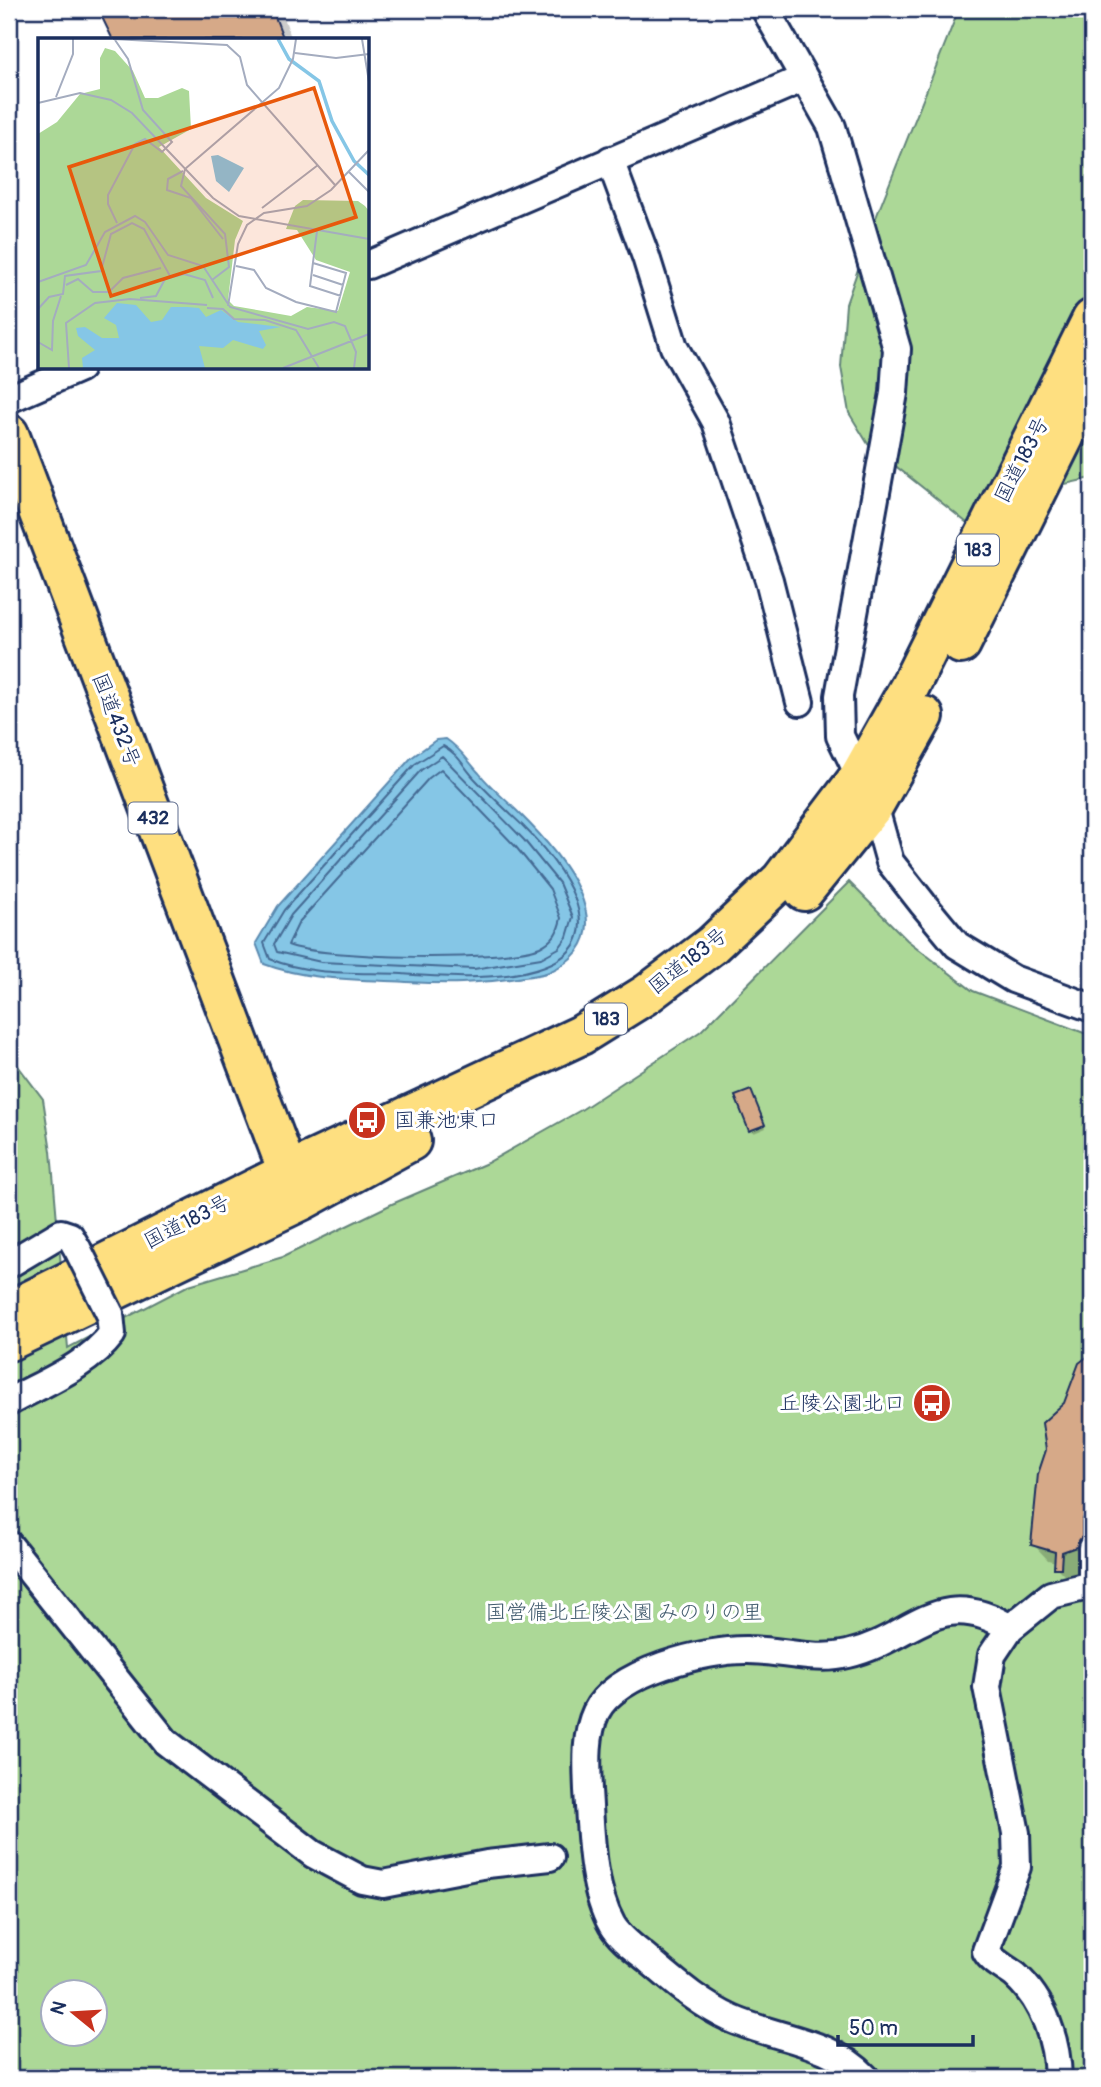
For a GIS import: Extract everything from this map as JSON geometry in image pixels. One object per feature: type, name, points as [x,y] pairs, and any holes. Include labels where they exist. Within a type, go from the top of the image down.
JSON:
[{"type":"highway","name":"国道183号","points":[[867,791],[910,686],[1092,319]]},
{"type":"highway","name":"国道183号","points":[[9,1311],[296,1186],[404,1144],[595,1053],[660,1014],[723,965],[799,897],[867,791],[933,699],[1092,381]]},
{"type":"highway","name":"国道432号","points":[[9,434],[296,1186]]},
{"type":"highway","name":"国道183号","points":[[9,1341],[296,1186]]},
{"type":"street","points":[[765,9],[802,79],[832,127],[897,349],[894,393],[839,696],[840,736],[867,791],[890,862],[957,945],[1013,979],[1092,1008]]},
{"type":"street","points":[[369,265],[802,79]]},
{"type":"street","points":[[610,160],[646,257],[674,347],[716,422],[769,580],[800,702]]},
{"type":"street","points":[[9,399],[78,369]]},
{"type":"street","points":[[9,1264],[61,1233],[70,1236],[110,1314],[112,1334],[105,1343],[75,1365],[9,1402]]},
{"type":"street","points":[[9,1545],[166,1742],[313,1854],[362,1880],[383,1884],[487,1864],[550,1857]]},
{"type":"street","points":[[1058,2078],[1054,2040],[1038,2006],[1019,1979],[989,1957],[986,1951],[1017,1867],[1016,1833],[987,1687],[992,1655],[1010,1628],[1051,1595],[1092,1586],[1092,1548]]},
{"type":"street","points":[[866,2078],[849,2063],[816,2046],[736,2021],[709,2008],[619,1935],[606,1912],[597,1871],[588,1780],[590,1728],[605,1699],[621,1685],[660,1667],[710,1654],[747,1650],[819,1656],[847,1654],[952,1609],[981,1614],[1010,1628]]},
{"type":"green space","points":[[959,9],[1092,9],[1092,478],[1056,486],[1021,566],[868,444],[849,413],[841,367],[846,304],[875,220]]},
{"type":"green space","name":"国営備北丘陵公園 みのりの里","points":[[849,882],[907,940],[973,991],[1092,1036],[1092,2078],[9,2078],[9,1054],[43,1099],[51,1151],[68,1348],[189,1285],[283,1257],[392,1204],[487,1163],[581,1110],[701,1031]]},
{"type":"water","points":[[446,739],[551,847],[567,869],[580,892],[586,915],[585,936],[573,956],[542,974],[462,983],[334,978],[298,974],[264,964],[256,943],[278,906],[411,758],[436,740]]},
{"type":"building","points":[[98,9],[272,9],[283,38],[112,38]]},
{"type":"building","points":[[751,1090],[765,1125],[749,1131],[735,1096]]},
{"type":"building","points":[[1092,1353],[1092,1475],[1089,1474],[1087,1480],[1092,1498],[1082,1522],[1082,1545],[1062,1552],[1061,1568],[1054,1568],[1055,1552],[1031,1545],[1038,1474],[1046,1450],[1042,1423],[1064,1403],[1079,1363]]},
{"type":"place","name":"国兼池東口","points":[[367,1120]]},
{"type":"place","name":"丘陵公園北口","points":[[932,1403]]}]
